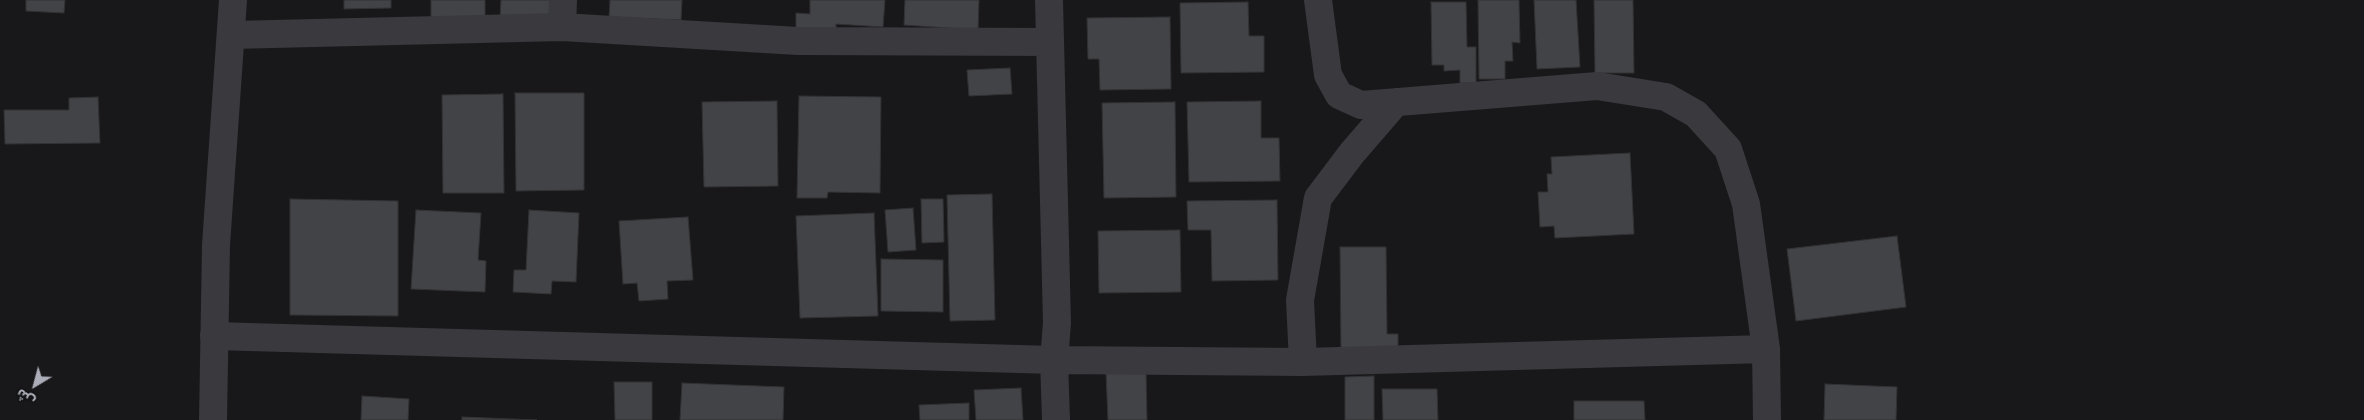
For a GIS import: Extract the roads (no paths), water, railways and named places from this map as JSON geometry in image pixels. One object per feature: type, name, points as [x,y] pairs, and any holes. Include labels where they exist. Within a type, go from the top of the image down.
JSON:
[{"type":"street","points":[[213,420],[216,245],[233,0]]},
{"type":"street","points":[[562,27],[563,0]]},
{"type":"street","points":[[1049,0],[1057,323],[1054,360],[1056,420]]},
{"type":"street","points":[[1318,0],[1328,75],[1339,95],[1361,104],[1597,86],[1666,97],[1696,114],[1728,149],[1746,204],[1766,350],[1767,420]]},
{"type":"street","points":[[232,35],[562,27],[798,41],[1050,42]]},
{"type":"street","points":[[1303,362],[1300,300],[1318,198],[1352,153],[1396,102]]},
{"type":"street","points":[[214,336],[1054,360],[1303,362],[1766,350]]}]
